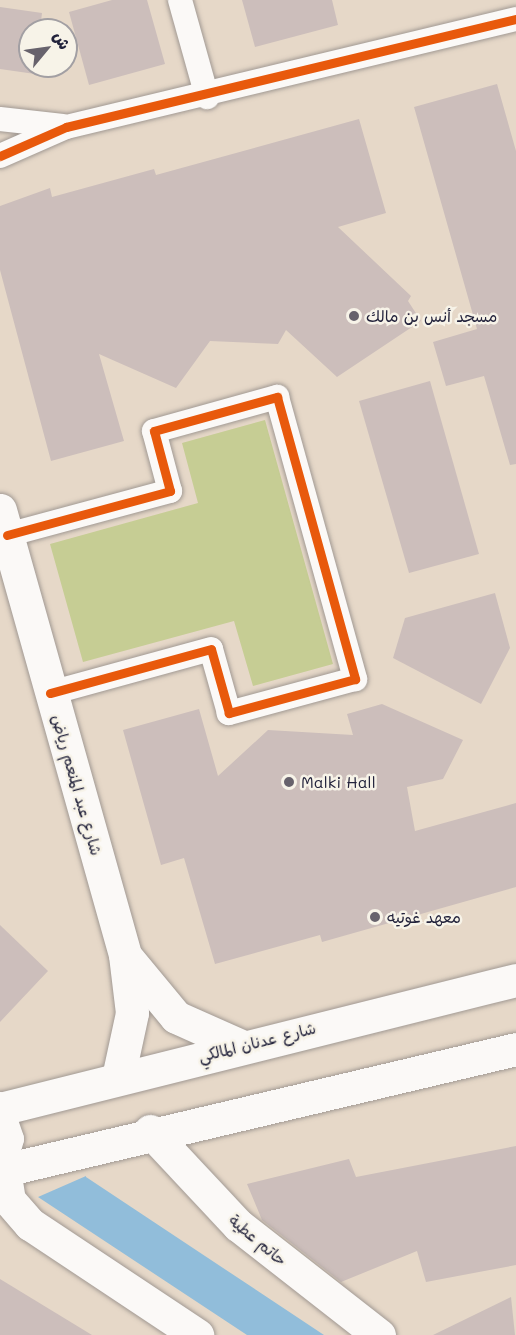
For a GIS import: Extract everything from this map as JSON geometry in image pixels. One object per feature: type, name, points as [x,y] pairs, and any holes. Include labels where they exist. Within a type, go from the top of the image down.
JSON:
[{"type":"main road","name":"شارع عبد المنعم رياض","points":[[4,522],[125,955],[132,1013],[118,1078]]},
{"type":"main road","name":"شارع عبد المنعم رياض","points":[[125,955],[145,986],[176,1017],[239,1045]]},
{"type":"main road","name":"شارع عدنان المالكي","points":[[1,1107],[239,1045],[516,980]]},
{"type":"main road","points":[[197,1335],[30,1224],[9,1200],[2,1170],[150,1131],[516,1049]]},
{"type":"main road","name":"حاتم عطية","points":[[150,1131],[237,1225],[379,1335]]},
{"type":"street","points":[[180,0],[207,97]]},
{"type":"street","points":[[0,156],[66,127],[207,97],[516,19]]},
{"type":"street","points":[[0,119],[66,127]]},
{"type":"street","points":[[4,522],[170,490],[154,431],[277,397],[355,679],[229,713],[211,649],[50,693]]},
{"type":"street","points":[[1,1107],[12,1139],[2,1170]]},
{"type":"green space","points":[[265,420],[333,664],[253,686],[234,621],[83,662],[50,544],[198,503],[182,443]]},
{"type":"water","points":[[86,1176],[324,1335],[247,1335],[38,1197]]},
{"type":"building","points":[[112,0],[147,0],[165,64],[89,85],[78,45],[78,18],[71,18],[69,12]]},
{"type":"building","points":[[242,0],[332,0],[338,25],[255,47]]},
{"type":"building","points":[[0,7],[42,13],[41,18],[18,18],[18,72],[0,69]]},
{"type":"building","points":[[497,84],[516,151],[516,464],[510,465],[484,376],[446,386],[433,342],[477,329],[414,107]]},
{"type":"building","points":[[359,119],[386,213],[338,227],[411,296],[408,301],[421,321],[337,377],[286,330],[278,344],[210,341],[176,388],[99,354],[124,441],[51,461],[0,270],[0,206],[50,188],[52,197],[154,169],[156,175]]},
{"type":"building","points":[[430,381],[479,554],[409,573],[359,401]]},
{"type":"building","points":[[495,593],[510,648],[481,704],[393,658],[405,618]]},
{"type":"building","points":[[382,704],[463,740],[443,779],[407,787],[415,831],[516,803],[516,887],[322,942],[320,935],[215,964],[184,858],[161,865],[123,730],[199,709],[218,776],[268,730],[353,735],[347,714]]},
{"type":"building","points":[[0,925],[48,971],[0,1022]]},
{"type":"building","points":[[516,1146],[516,1265],[426,1282],[417,1251],[341,1282],[262,1220],[247,1184],[349,1159],[356,1177]]},
{"type":"building","points":[[0,1279],[92,1335],[0,1335]]},
{"type":"building","points":[[511,1297],[515,1335],[433,1335]]},
{"type":"cycle path","points":[[0,156],[66,127],[516,19]]},
{"type":"cycle path","points":[[7,535],[170,491],[154,431],[277,397],[355,679],[229,713],[211,649],[50,693]]},
{"type":"place","name":"مسجد أنس بن مالك","points":[[354,316]]},
{"type":"place","name":"Malki Hall","points":[[289,782]]},
{"type":"place","name":"معهد غوتيه","points":[[375,917]]}]
